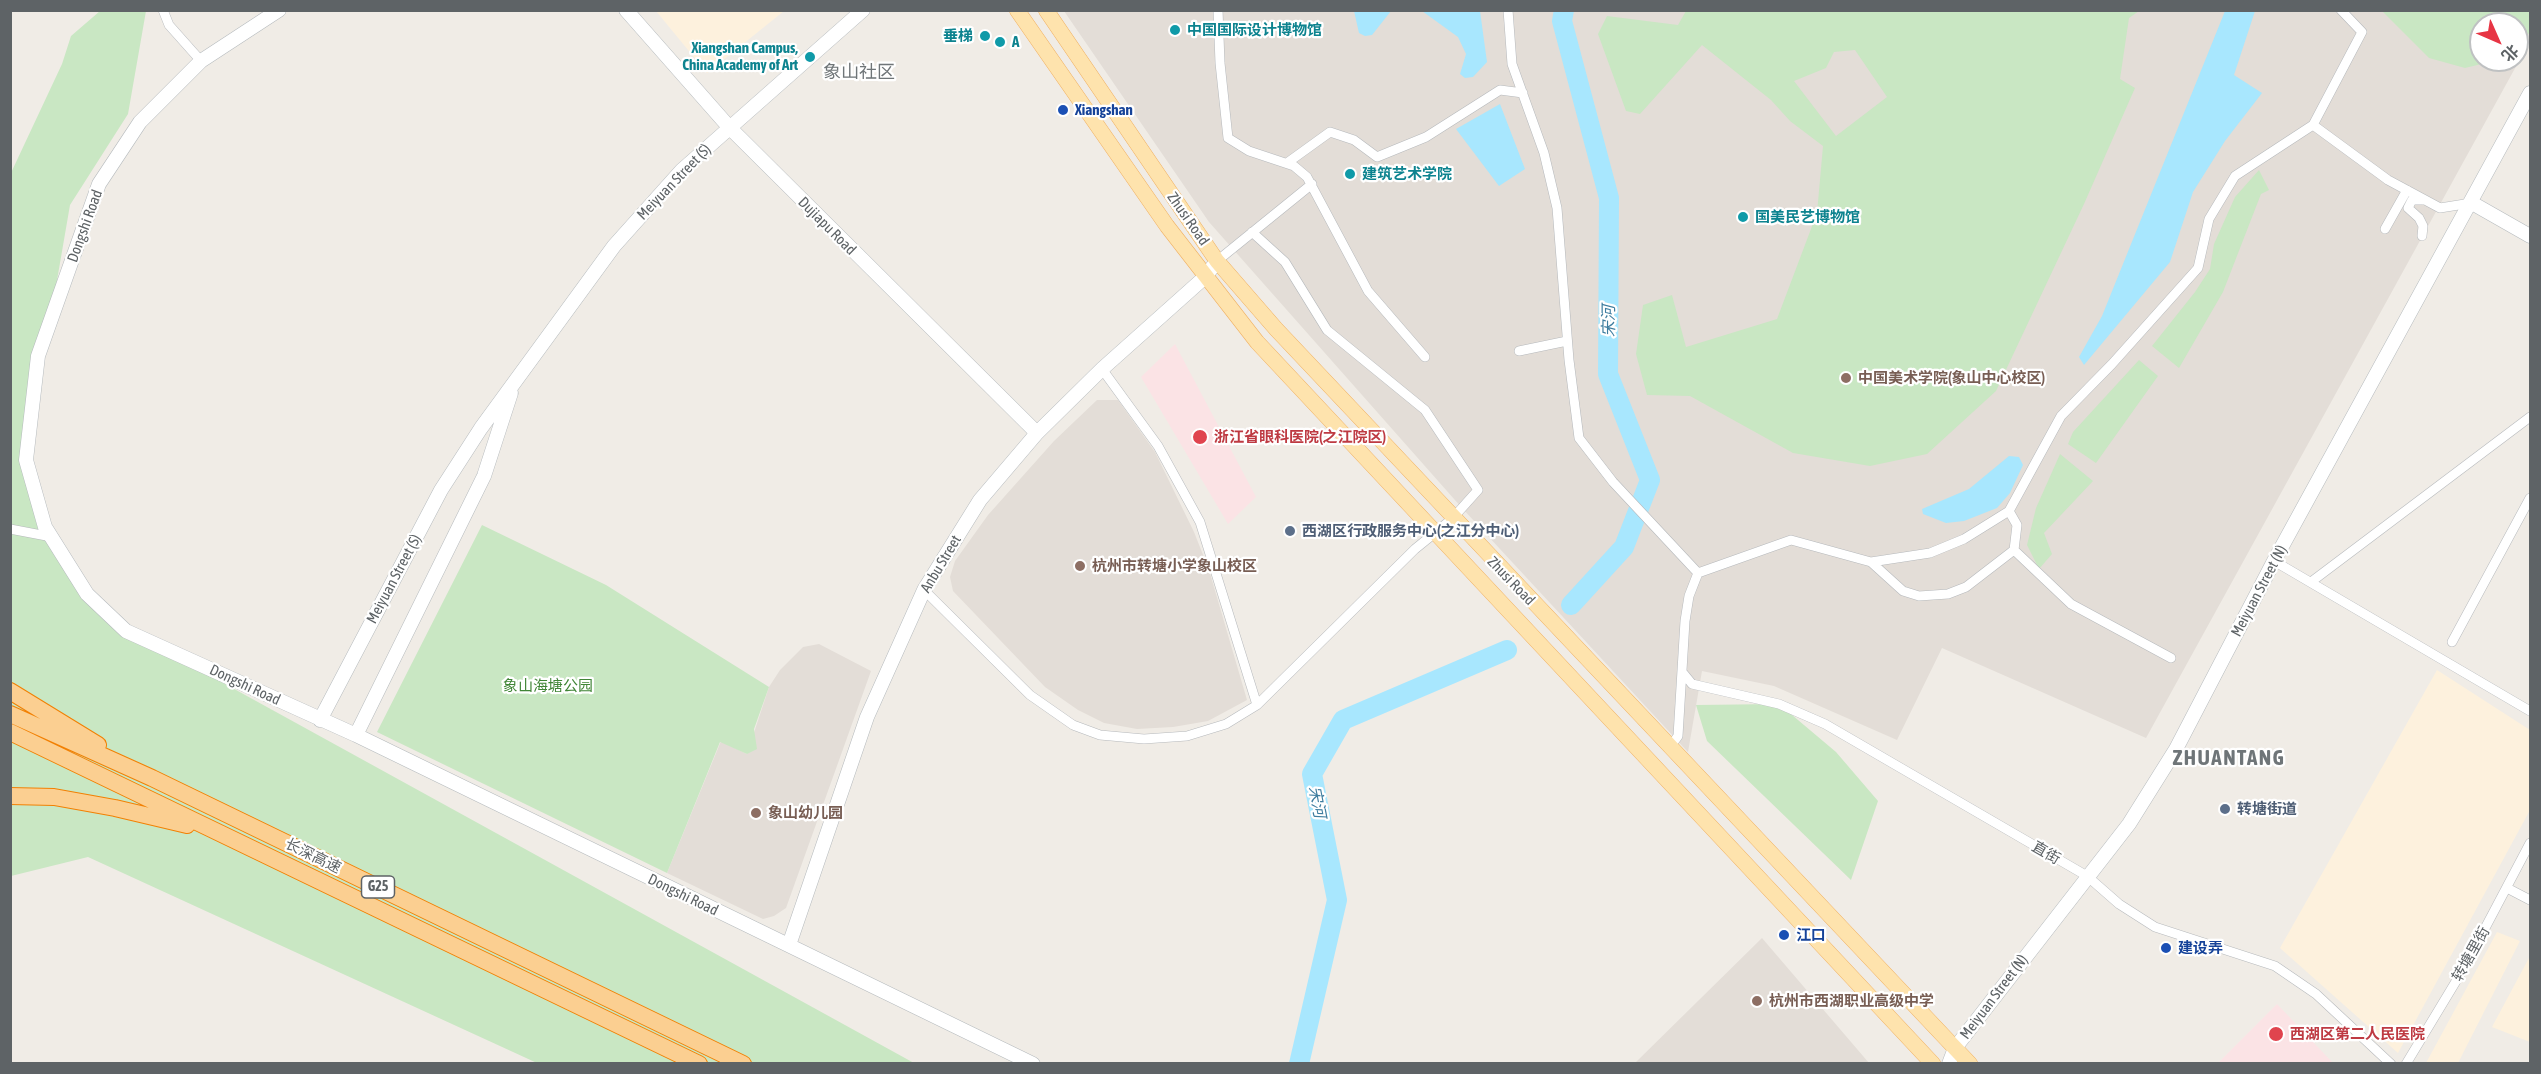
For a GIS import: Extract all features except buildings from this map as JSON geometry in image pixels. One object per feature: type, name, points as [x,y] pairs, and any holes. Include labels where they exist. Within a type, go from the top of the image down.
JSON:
[{"type":"highway","points":[[10,691],[152,778]]},
{"type":"highway","name":"长深高速","points":[[10,714],[152,778],[743,1064]]},
{"type":"highway","name":"长深高速","points":[[10,732],[699,1064]]},
{"type":"highway","points":[[10,796],[54,797],[116,808],[221,833]]},
{"type":"main road","name":"Zhusi Road","points":[[1017,10],[1147,199],[1257,342],[1933,1064]]},
{"type":"main road","name":"Zhusi Road","points":[[1046,10],[1217,261],[1284,338],[1452,519],[1970,1064]]},
{"type":"street","points":[[163,10],[169,25],[201,61]]},
{"type":"street","name":"Dongshi Road","points":[[279,10],[201,61],[140,122],[99,184],[38,356],[26,460],[45,527],[87,594],[126,631],[356,735],[1033,1064]]},
{"type":"street","name":"Dujiapu Road","points":[[626,10],[729,127],[1037,433]]},
{"type":"street","name":"Meiyuan Street (S)","points":[[320,720],[441,490],[481,428],[556,322],[614,246],[682,170],[863,10]]},
{"type":"street","points":[[1218,10],[1220,63],[1228,138],[1249,150],[1301,170],[1312,184],[1368,291],[1425,357]]},
{"type":"street","points":[[1508,10],[1512,64],[1544,153],[1557,208],[1567,341],[1579,438],[1613,482],[1698,573]]},
{"type":"street","points":[[1670,747],[1678,736],[1685,621],[1689,596],[1698,573],[1791,540],[1871,562],[1930,553],[1976,533],[2009,511],[2061,416],[2112,364],[2198,268],[2209,219],[2235,176],[2313,125],[2362,32],[2341,10]]},
{"type":"street","points":[[1287,163],[1330,132],[1354,140],[1377,157],[1426,137],[1500,90],[1523,93]]},
{"type":"street","name":"Meiyuan Street (N)","points":[[1949,1064],[1955,1048],[2086,876],[2129,824],[2176,749],[2274,561],[2472,203],[2530,93]]},
{"type":"street","points":[[2313,125],[2388,180],[2424,200],[2440,208],[2472,203],[2530,236]]},
{"type":"street","points":[[1217,261],[1312,184]]},
{"type":"street","points":[[2385,229],[2407,190]]},
{"type":"street","points":[[2422,236],[2423,226],[2419,218],[2408,208],[2412,200],[2424,200]]},
{"type":"street","points":[[924,590],[1030,694],[1073,725],[1100,735],[1144,739],[1187,736],[1226,724],[1257,705],[1415,549],[1436,534],[1479,490],[1425,410],[1327,330],[1285,262],[1252,232]]},
{"type":"street","name":"Anbu Street","points":[[789,945],[867,717],[924,590],[980,500],[1037,433],[1102,369],[1205,277],[1217,261]]},
{"type":"street","points":[[1519,351],[1567,341]]},
{"type":"street","points":[[1102,369],[1158,446],[1200,522],[1257,705]]},
{"type":"street","name":"Meiyuan Street (S)","points":[[356,735],[484,476],[515,382]]},
{"type":"street","points":[[2311,582],[2530,417]]},
{"type":"street","points":[[2452,642],[2530,498]]},
{"type":"street","points":[[1871,562],[1903,591],[1919,596],[1948,594],[1966,587],[2014,550],[2017,525],[2009,511]]},
{"type":"street","points":[[10,529],[52,537]]},
{"type":"street","points":[[2014,550],[2071,604],[2171,657]]},
{"type":"street","points":[[2274,561],[2530,711]]},
{"type":"street","name":"直街","points":[[1683,673],[1692,684],[1779,704],[1826,724],[2086,876],[2119,904],[2155,927],[2275,966],[2316,994],[2391,1064]]},
{"type":"street","name":"转塘里街","points":[[2406,1064],[2464,968],[2530,843]]},
{"type":"street","points":[[2507,888],[2530,900]]},
{"type":"shaded area","points":[[656,10],[784,11],[707,73]]},
{"type":"shaded area","name":"中国美术学院(象山中心校区)","points":[[2530,10],[2529,43],[2529,12],[2469,12],[2469,72],[2513,72],[2146,738],[1942,648],[1897,740],[1774,686],[1702,671],[1688,752],[1462,508],[1209,222],[1064,11]]},
{"type":"shaded area","name":"浙江省眼科医院(之江院区)","points":[[1175,344],[1256,497],[1228,524],[1141,377]]},
{"type":"shaded area","name":"杭州市转塘小学象山校区","points":[[1097,400],[1118,400],[1155,452],[1194,532],[1209,570],[1247,700],[1208,721],[1173,727],[1137,729],[1104,723],[1078,710],[1045,687],[953,591],[950,577],[955,561],[988,515],[1054,441]]},
{"type":"shaded area","name":"象山幼儿园","points":[[819,644],[871,671],[786,908],[774,916],[763,919],[667,873],[721,741],[747,754],[769,687],[780,670],[803,647]]},
{"type":"shaded area","points":[[2437,670],[2530,730],[2530,810],[2398,1053],[2280,948]]},
{"type":"shaded area","points":[[2497,932],[2520,941],[2458,1063],[2426,1063]]},
{"type":"shaded area","name":"杭州市西湖职业高级中学","points":[[1762,938],[1869,1063],[1635,1063]]},
{"type":"shaded area","points":[[2530,956],[2530,1042],[2492,1027]]},
{"type":"shaded area","name":"西湖区第二人民医院","points":[[2277,1004],[2333,1063],[2218,1063]]},
{"type":"green space","points":[[100,11],[146,11],[128,114],[70,205],[26,460],[52,537],[87,594],[147,641],[914,1063],[537,1063],[88,857],[11,876],[10,175],[62,64],[71,36]]},
{"type":"green space","points":[[1686,11],[2139,11],[2129,18],[2120,79],[2135,88],[2084,204],[1996,391],[1927,454],[1870,466],[1793,453],[1690,396],[1647,395],[1636,354],[1643,305],[1672,295],[1686,347],[1777,319],[1817,213],[1823,146],[1790,121],[1771,100],[1702,45],[1640,114],[1626,111],[1598,34],[1607,16],[1678,25]],"holes":[[[1855,50],[1887,97],[1836,136],[1794,81],[1826,68],[1834,52]]]},
{"type":"green space","points":[[2382,11],[2530,11],[2529,33],[2529,12],[2469,12],[2469,67],[2465,68],[2429,58]]},
{"type":"green space","points":[[2259,170],[2269,190],[2261,194],[2223,292],[2179,368],[2152,346],[2195,292],[2210,269],[2214,244],[2235,197]]},
{"type":"green space","points":[[2139,360],[2158,376],[2096,463],[2068,444],[2073,432]]},
{"type":"green space","points":[[2060,454],[2093,481],[2044,533],[2052,554],[2039,569],[2027,545],[2036,508]]},
{"type":"green space","name":"象山海塘公园","points":[[482,525],[606,585],[769,687],[754,729],[757,749],[747,754],[720,742],[667,873],[377,732]]},
{"type":"green space","points":[[1779,704],[1836,752],[1878,801],[1851,880],[1707,741],[1696,705]]},
{"type":"water","points":[[1354,10],[1391,11],[1372,35],[1365,36],[1359,33]]},
{"type":"water","points":[[1422,11],[1480,11],[1487,62],[1473,77],[1465,78],[1460,74],[1466,54],[1458,37]]},
{"type":"water","points":[[2225,11],[2255,11],[2234,75],[2262,93],[2225,141],[2193,192],[2170,262],[2084,365],[2079,357],[2102,316]]},
{"type":"water","points":[[1500,104],[1525,169],[1499,186],[1456,129]]},
{"type":"water","points":[[2009,456],[2019,457],[2023,465],[2010,493],[1997,508],[1964,521],[1946,523],[1923,514],[1922,509],[1969,489]]},
{"type":"waterway","name":"宋河","points":[[1564,10],[1562,21],[1609,198],[1608,374],[1650,480],[1624,547],[1571,605]]},
{"type":"waterway","name":"宋河","points":[[1299,1064],[1337,900],[1312,774],[1343,720],[1507,650]]},
{"type":"place","name":"中国国际设计博物馆","points":[[1175,30]]},
{"type":"place","name":"垂梯","points":[[985,36]]},
{"type":"place","name":"A","points":[[1000,42]]},
{"type":"place","name":"Xiangshan Campus, China Academy of Art","points":[[810,57]]},
{"type":"place","name":"Xiangshan","points":[[1063,110]]},
{"type":"place","name":"建筑艺术学院","points":[[1350,174]]},
{"type":"place","name":"国美民艺博物馆","points":[[1743,217]]},
{"type":"place","name":"中国美术学院(象山中心校区)","points":[[1846,378]]},
{"type":"place","name":"浙江省眼科医院(之江院区)","points":[[1200,437]]},
{"type":"place","name":"西湖区行政服务中心(之江分中心)","points":[[1290,531]]},
{"type":"place","name":"杭州市转塘小学象山校区","points":[[1080,566]]},
{"type":"place","name":"转塘街道","points":[[2225,809]]},
{"type":"place","name":"象山幼儿园","points":[[756,813]]},
{"type":"place","name":"江口","points":[[1784,935]]},
{"type":"place","name":"建设弄","points":[[2166,948]]},
{"type":"place","name":"杭州市西湖职业高级中学","points":[[1757,1001]]},
{"type":"place","name":"西湖区第二人民医院","points":[[2276,1034]]},
{"type":"district","name":"象山社区","points":[[859,72]]},
{"type":"district","name":"ZHUANTANG","points":[[2229,758]]}]
